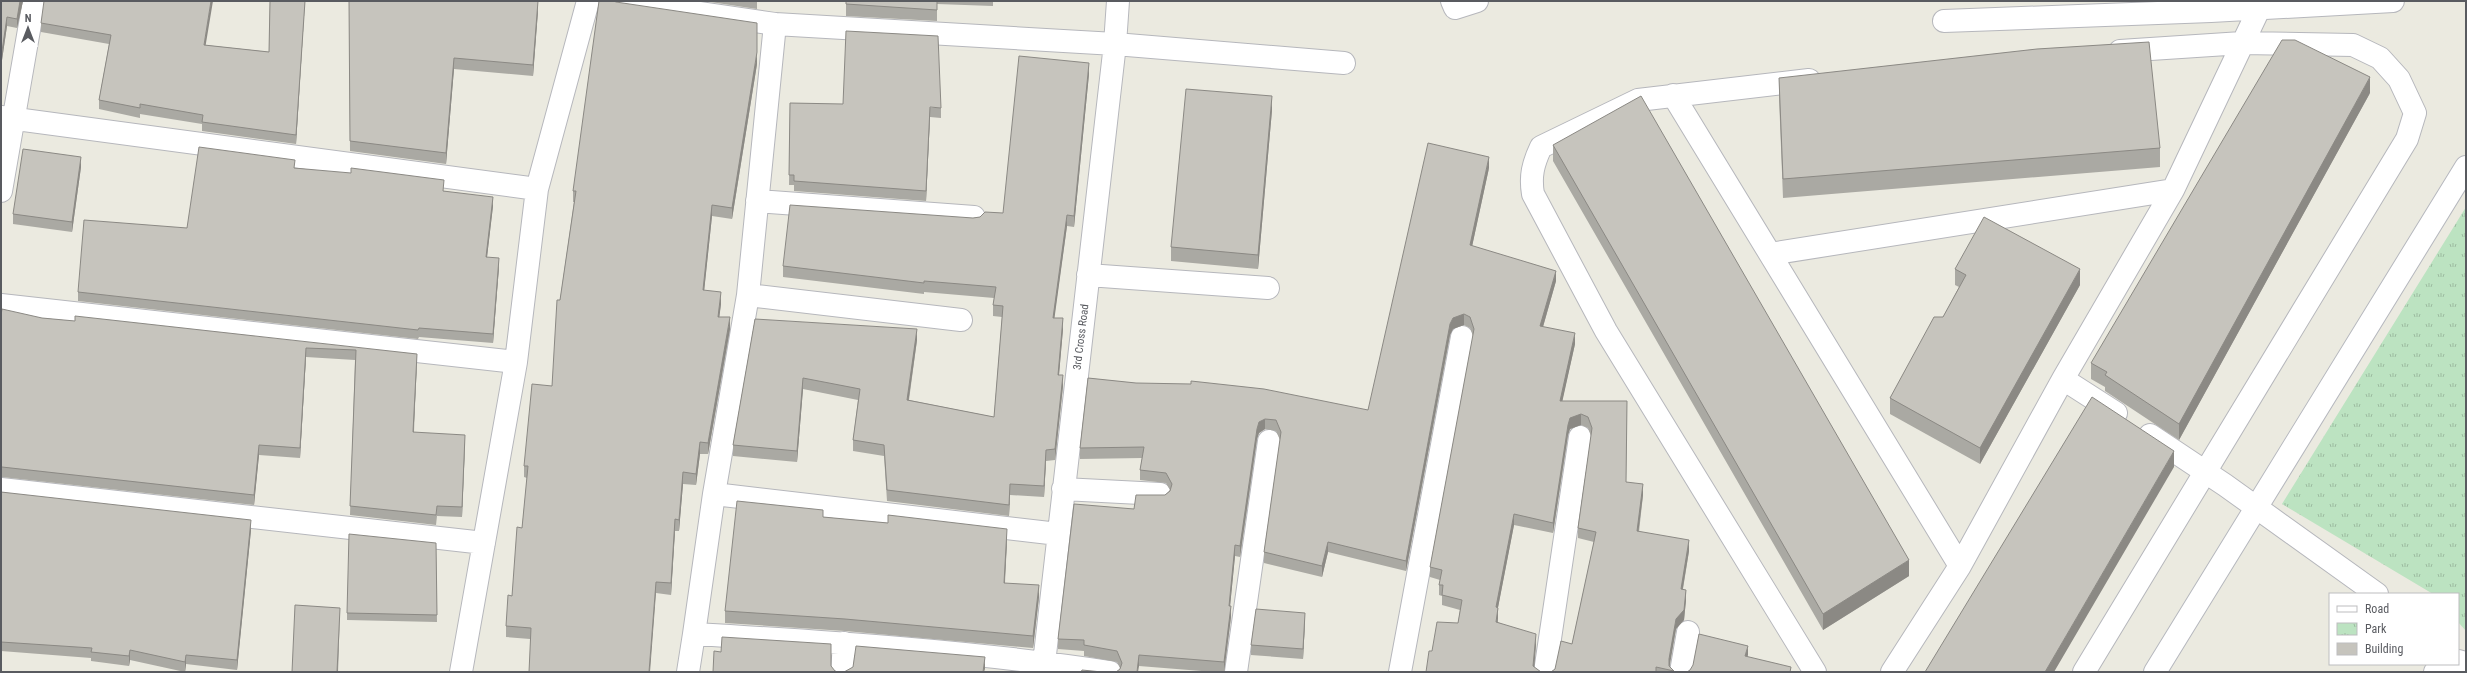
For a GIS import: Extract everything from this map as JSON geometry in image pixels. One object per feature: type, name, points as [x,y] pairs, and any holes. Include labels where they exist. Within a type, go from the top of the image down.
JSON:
[{"type":"street","points":[[1,191],[7,118],[34,1]]},
{"type":"street","points":[[461,672],[516,362],[537,189],[588,1]]},
{"type":"street","points":[[618,1],[775,24],[1115,44],[1344,63]]},
{"type":"street","name":"3rd Cross Road","points":[[1043,667],[1115,44],[1118,1]]},
{"type":"street","points":[[1452,1],[1455,8],[1478,1]]},
{"type":"street","points":[[1944,21],[2259,9],[2393,1]]},
{"type":"street","points":[[1892,672],[1960,566],[2064,379],[2173,190],[2259,9]]},
{"type":"street","points":[[688,672],[714,494],[748,295],[775,24]]},
{"type":"street","points":[[2084,672],[2407,139],[2414,113],[2399,79],[2380,58],[2353,46],[2242,43],[2099,52]]},
{"type":"street","points":[[1815,672],[1606,331],[1533,194],[1531,178],[1534,162],[1541,147],[1638,100],[1831,78]]},
{"type":"street","points":[[1673,95],[1960,566]]},
{"type":"street","points":[[7,118],[537,189]]},
{"type":"street","points":[[2155,672],[2466,167]]},
{"type":"street","points":[[1770,254],[2173,190]]},
{"type":"street","points":[[757,201],[974,217]]},
{"type":"street","points":[[1088,275],[1268,288]]},
{"type":"street","points":[[748,295],[961,320]]},
{"type":"street","points":[[1,305],[516,362]]},
{"type":"street","points":[[1400,672],[1462,337]]},
{"type":"street","points":[[2064,379],[2206,471],[2376,593]]},
{"type":"street","points":[[1545,672],[1580,437]]},
{"type":"street","points":[[1236,672],[1269,441]]},
{"type":"street","points":[[1,489],[484,543]]},
{"type":"street","points":[[1064,489],[1160,494]]},
{"type":"street","points":[[714,494],[1058,534]]},
{"type":"street","points":[[1681,672],[1688,632]]},
{"type":"street","points":[[694,634],[844,643],[1043,667],[1110,672]]},
{"type":"street","points":[[842,672],[844,643]]},
{"type":"street","points":[[2435,672],[2444,665]]},
{"type":"green space","points":[[2466,207],[2466,631],[2459,623],[2459,593],[2431,593],[2282,504]]},
{"type":"building","points":[[1,1],[20,1],[17,19],[7,17],[1,58]]},
{"type":"building","points":[[44,1],[211,1],[204,45],[269,52],[270,1],[305,1],[296,135],[202,122],[203,115],[140,104],[140,108],[99,100],[111,35],[41,23]]},
{"type":"building","points":[[349,1],[538,1],[533,65],[454,58],[446,153],[350,141]]},
{"type":"building","points":[[599,1],[614,1],[757,23],[757,52],[732,208],[712,205],[703,290],[721,292],[718,317],[730,317],[708,443],[700,442],[696,474],[683,472],[679,520],[675,519],[671,583],[656,582],[649,672],[529,672],[531,628],[506,626],[508,595],[512,596],[517,527],[522,528],[528,466],[524,466],[532,384],[552,386],[557,300],[560,300],[576,191],[573,191]]},
{"type":"building","points":[[846,1],[937,1],[937,10],[846,4]]},
{"type":"building","points":[[846,31],[938,36],[941,108],[930,107],[926,191],[794,181],[794,175],[789,175],[790,103],[843,104]]},
{"type":"building","points":[[2282,40],[2295,40],[2370,77],[2179,424],[2105,375],[2107,372],[2091,363]]},
{"type":"building","points":[[2149,42],[2160,148],[1783,179],[1779,78],[2037,49]]},
{"type":"building","points":[[1019,56],[1089,63],[1074,216],[1067,215],[1053,318],[1063,318],[1058,375],[1063,375],[1055,449],[1046,450],[1044,486],[1010,484],[1009,505],[887,490],[884,445],[853,440],[860,389],[803,378],[797,451],[733,445],[755,319],[917,329],[907,400],[994,417],[1003,306],[993,305],[996,287],[924,281],[924,283],[783,266],[790,205],[973,218],[980,217],[985,212],[1003,213]]},
{"type":"building","points":[[1186,89],[1272,96],[1258,255],[1171,247]]},
{"type":"building","points":[[1641,96],[1909,560],[1823,614],[1553,145]]},
{"type":"building","points":[[1428,143],[1489,157],[1470,245],[1556,271],[1540,326],[1575,333],[1560,401],[1627,401],[1626,482],[1643,484],[1637,531],[1689,540],[1681,589],[1686,590],[1684,610],[1676,619],[1669,659],[1669,666],[1674,671],[1656,667],[1656,672],[1551,672],[1555,669],[1561,641],[1572,644],[1596,532],[1578,528],[1592,428],[1588,417],[1581,414],[1570,418],[1568,425],[1553,523],[1514,514],[1496,607],[1498,608],[1496,622],[1536,634],[1533,666],[1541,672],[1426,672],[1429,651],[1432,651],[1437,622],[1458,623],[1462,600],[1442,595],[1443,585],[1439,585],[1442,570],[1430,567],[1474,329],[1470,317],[1464,314],[1453,318],[1450,324],[1406,561],[1328,542],[1322,566],[1264,552],[1281,432],[1276,420],[1265,419],[1259,422],[1257,429],[1240,546],[1235,545],[1229,606],[1231,606],[1224,662],[1139,655],[1137,672],[1116,672],[1120,669],[1122,663],[1117,651],[1084,645],[1084,640],[1058,639],[1074,504],[1134,509],[1136,495],[1165,495],[1170,491],[1172,484],[1166,473],[1140,470],[1144,447],[1080,448],[1088,378],[1136,383],[1191,384],[1191,381],[1264,389],[1368,410]]},
{"type":"building","points":[[199,147],[295,160],[294,168],[351,173],[351,168],[444,180],[443,191],[493,197],[486,257],[499,258],[493,334],[419,328],[418,330],[78,292],[84,220],[187,228]]},
{"type":"building","points":[[23,149],[81,157],[72,222],[13,214]]},
{"type":"building","points":[[1984,217],[2080,269],[1980,448],[1890,398],[1934,317],[1943,317],[1966,275],[1955,269]]},
{"type":"building","points":[[2,309],[42,318],[75,321],[75,316],[417,354],[413,432],[465,435],[462,507],[437,506],[436,515],[350,506],[356,350],[306,348],[300,448],[259,445],[254,495],[1,467]]},
{"type":"building","points":[[2092,397],[2174,451],[2045,672],[1925,672]]},
{"type":"building","points":[[1,492],[251,520],[237,660],[186,655],[185,662],[130,650],[129,656],[91,652],[92,648],[1,642]]},
{"type":"building","points":[[737,501],[823,510],[823,517],[888,523],[888,515],[1007,529],[1004,583],[1039,585],[1033,636],[845,619],[725,611]]},
{"type":"building","points":[[349,534],[436,543],[437,615],[347,613]]},
{"type":"building","points":[[295,605],[340,608],[337,672],[292,672]]},
{"type":"building","points":[[1256,609],[1305,613],[1303,649],[1251,645]]},
{"type":"building","points":[[1699,634],[1748,646],[1745,656],[1791,667],[1790,672],[1687,672],[1693,665]]},
{"type":"building","points":[[722,637],[831,644],[831,666],[838,672],[713,672],[714,651],[721,652]]},
{"type":"building","points":[[856,646],[985,657],[983,672],[844,672],[853,667]]},
{"type":"building","points":[[1082,670],[1102,672],[1081,672]]}]
